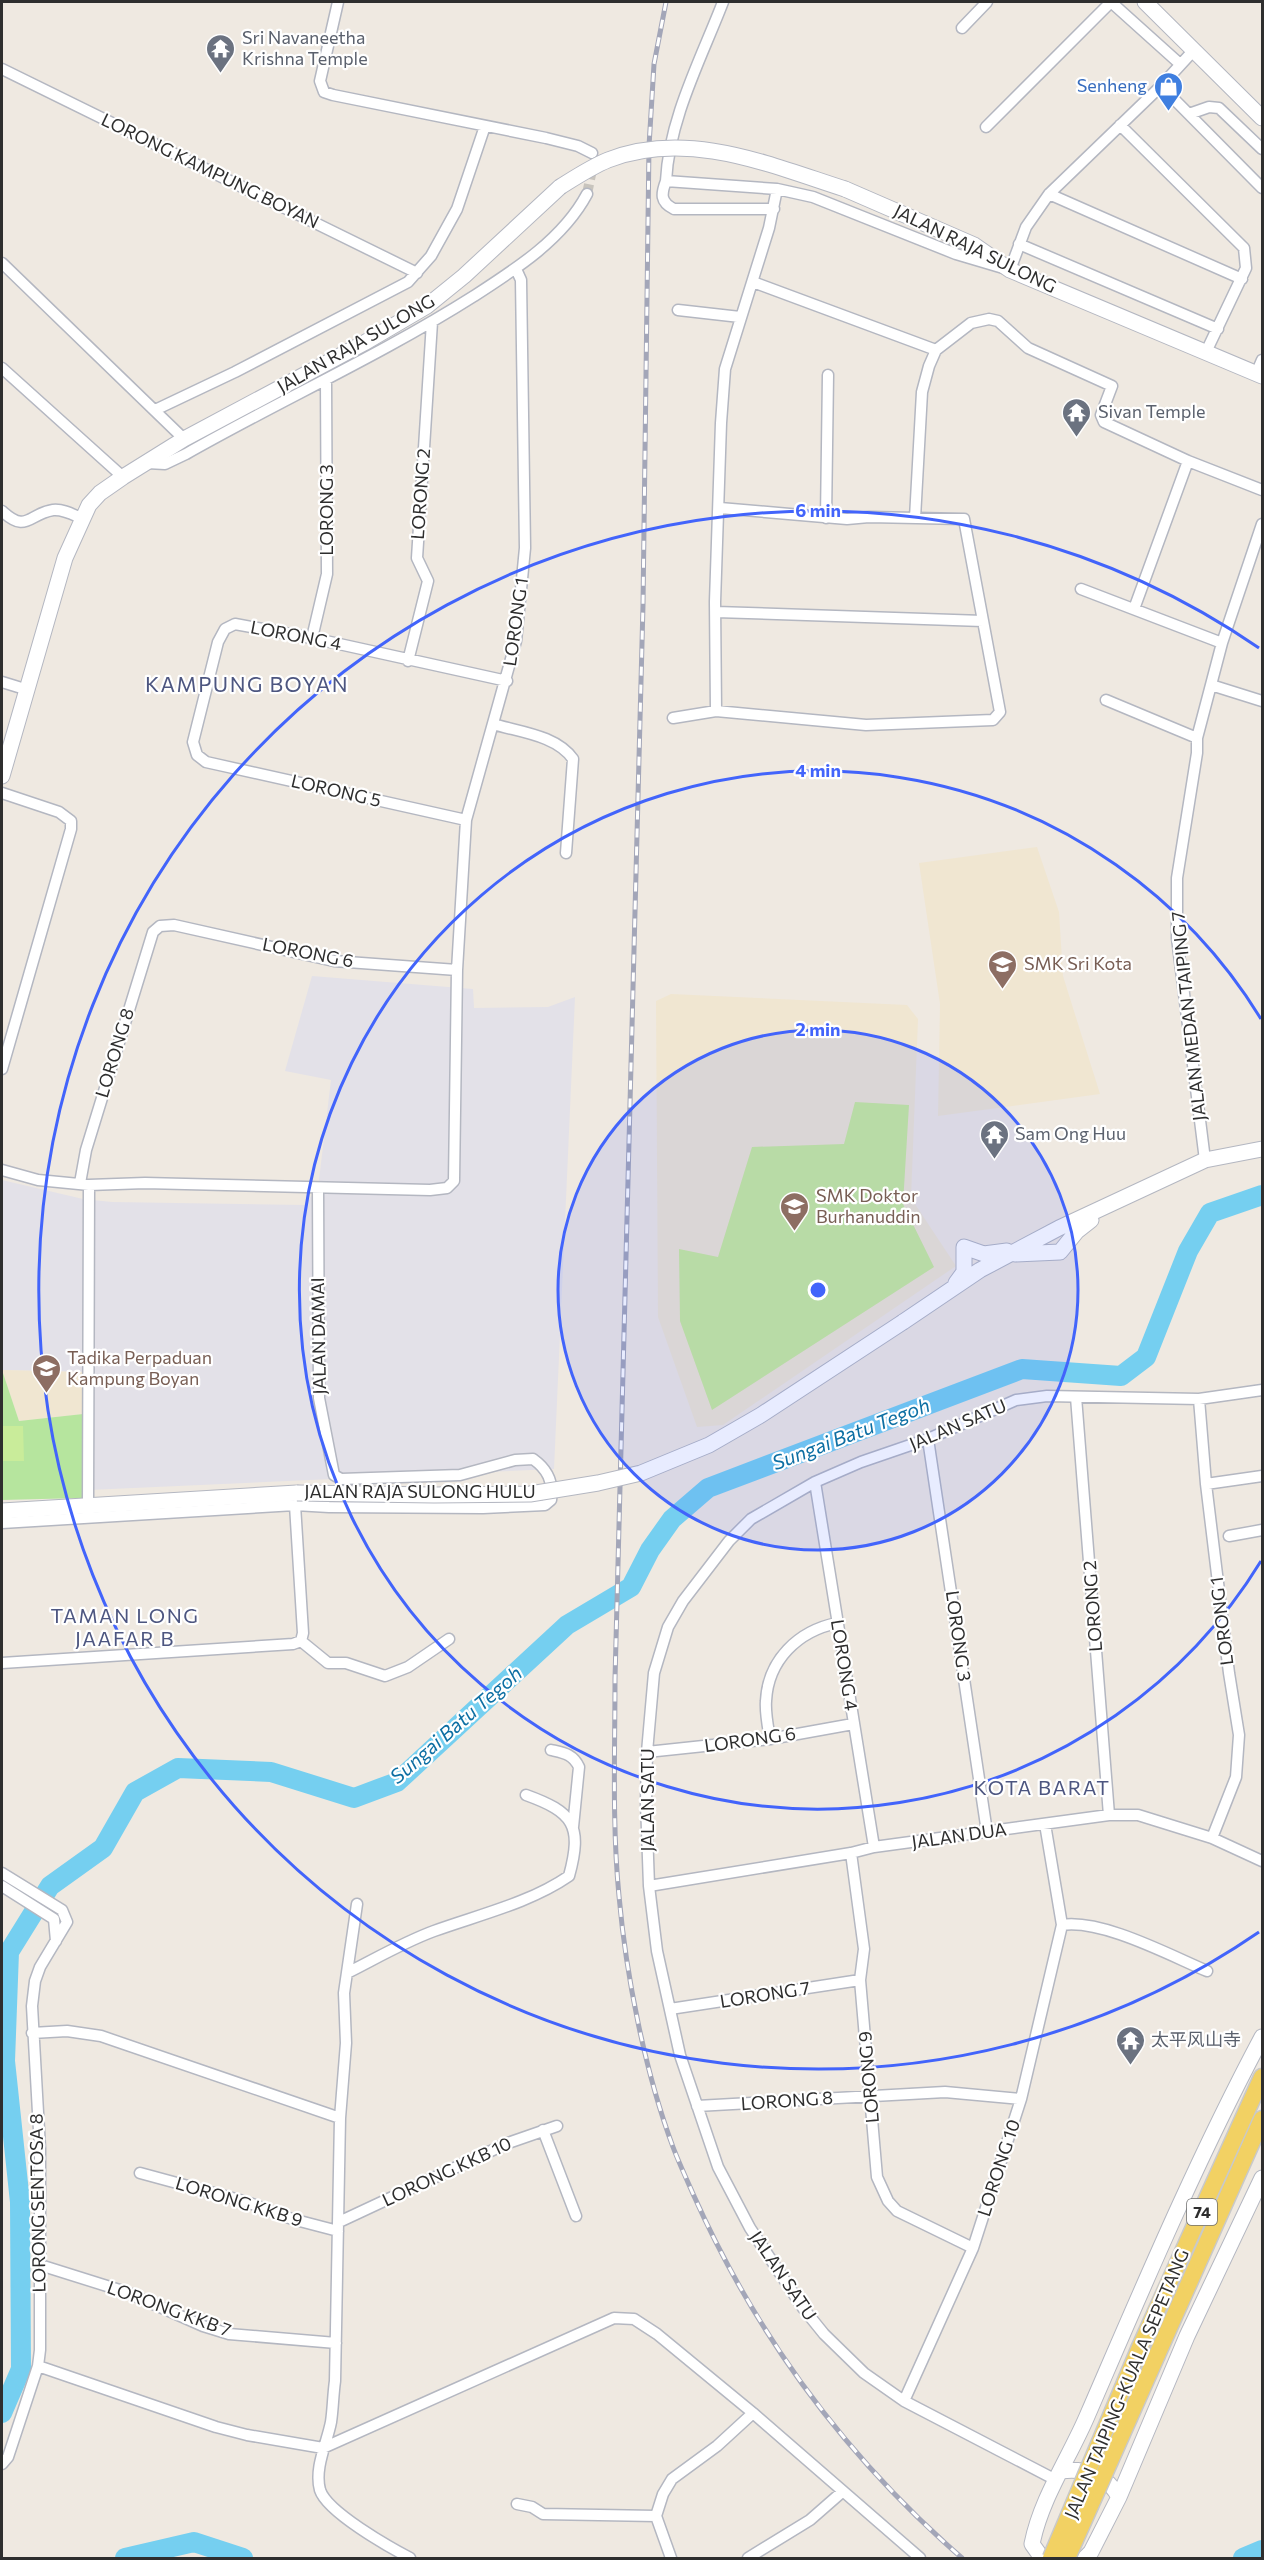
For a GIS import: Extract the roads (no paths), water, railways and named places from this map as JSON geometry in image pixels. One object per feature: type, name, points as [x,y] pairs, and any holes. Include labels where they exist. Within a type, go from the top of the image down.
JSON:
[{"type":"main road","name":"JALAN TAIPING-KUALA SEPETANG","points":[[1051,2559],[1140,2348],[1263,2077]]},
{"type":"main road","name":"JALAN TAIPING-KUALA SEPETANG","points":[[1067,2559],[1263,2119]]},
{"type":"street","points":[[338,2],[320,81],[324,92],[578,146],[592,153]]},
{"type":"street","points":[[723,2],[678,118],[667,161],[666,181],[661,192],[666,205],[674,209],[774,209]]},
{"type":"street","points":[[962,28],[987,2]]},
{"type":"street","points":[[986,127],[1112,2],[1180,64]]},
{"type":"street","points":[[1145,2],[1263,118]]},
{"type":"street","points":[[666,181],[777,189],[813,197],[956,254],[1010,270],[1019,244],[1036,210],[1161,86],[1194,50]]},
{"type":"street","name":"LORONG KAMPUNG BOYAN","points":[[2,69],[417,273]]},
{"type":"street","points":[[1161,86],[1263,188]]},
{"type":"street","points":[[1189,114],[1209,107],[1219,108],[1263,149]]},
{"type":"street","points":[[1120,125],[1244,248],[1246,268],[1242,279],[1206,352]]},
{"type":"street","points":[[155,410],[235,372],[408,282],[431,256],[457,209],[485,126]]},
{"type":"street","name":"JALAN RAJA SULONG","points":[[2,776],[65,558],[81,518],[100,493],[184,440],[427,306],[464,276],[560,187],[610,159],[651,150],[685,148],[741,156],[845,189],[974,244],[1010,270],[1206,352],[1260,370]]},
{"type":"street","points":[[716,711],[714,662],[720,508],[720,423],[725,369],[753,282],[774,209],[777,189]]},
{"type":"street","points":[[146,463],[165,464],[186,454],[432,322],[516,269],[567,224],[578,212],[587,194]]},
{"type":"street","points":[[1050,194],[1242,279]]},
{"type":"street","points":[[1019,244],[1218,328]]},
{"type":"street","points":[[2,264],[184,440]]},
{"type":"street","name":"LORONG 1","points":[[318,1188],[430,1190],[447,1188],[454,1181],[457,970],[466,820],[507,681],[516,641],[525,548],[521,280],[516,269]]},
{"type":"street","points":[[753,282],[936,350]]},
{"type":"street","points":[[678,310],[740,317]]},
{"type":"street","points":[[915,518],[922,392],[936,350],[971,322],[988,319],[998,321],[1028,348],[1112,386],[1101,415],[1104,422],[1188,461],[1263,490]]},
{"type":"street","name":"LORONG 2","points":[[408,661],[428,581],[417,558],[432,322]]},
{"type":"street","points":[[2,368],[123,477]]},
{"type":"street","points":[[826,518],[828,375]]},
{"type":"street","name":"LORONG 3","points":[[312,638],[327,574],[326,380]]},
{"type":"street","points":[[1134,609],[1188,461]]},
{"type":"street","points":[[673,718],[716,711],[866,725],[993,720],[1000,712],[964,519],[826,518],[720,508]]},
{"type":"street","points":[[2,511],[14,521],[21,523],[55,510],[65,511],[81,518]]},
{"type":"street","name":"JALAN MEDAN TAIPING 7","points":[[1205,1160],[1177,938],[1177,878],[1197,753],[1197,738],[1222,643],[1263,524]]},
{"type":"street","points":[[1081,589],[1222,643]]},
{"type":"street","points":[[716,612],[983,621]]},
{"type":"street","name":"LORONG 4","points":[[206,762],[197,755],[193,742],[218,642],[225,629],[235,624],[312,638],[507,681]]},
{"type":"street","points":[[2,681],[28,690]]},
{"type":"street","points":[[1211,685],[1263,701]]},
{"type":"street","points":[[1106,700],[1197,738]]},
{"type":"street","points":[[493,724],[552,742],[563,747],[573,759],[566,853]]},
{"type":"street","name":"LORONG 5","points":[[206,762],[466,820]]},
{"type":"street","points":[[2,793],[59,812],[71,821],[71,829],[2,1070]]},
{"type":"street","name":"LORONG 6","points":[[160,926],[174,925],[334,961],[457,970]]},
{"type":"street","name":"LORONG 8","points":[[88,1505],[86,1150],[141,968],[153,932],[160,926]]},
{"type":"street","points":[[951,1290],[964,1272],[964,1247],[984,1254],[1001,1253],[1027,1244],[1205,1160],[1263,1149]]},
{"type":"street","points":[[2,1170],[38,1180],[85,1184],[318,1188]]},
{"type":"street","name":"JALAN DAMAI","points":[[296,1499],[329,1507],[514,1506],[545,1505],[551,1500],[552,1492],[546,1468],[533,1459],[515,1460],[460,1475],[341,1479],[334,1474],[319,1398],[318,1188]]},
{"type":"street","points":[[1010,1254],[1060,1252],[1077,1231],[1105,1208]]},
{"type":"street","name":"JALAN RAJA SULONG HULU","points":[[2,1511],[88,1505],[530,1494],[598,1483],[641,1473],[709,1445],[750,1421],[980,1270],[1027,1244]]},
{"type":"street","name":"JALAN SATU","points":[[1058,2476],[904,2401],[864,2373],[835,2345],[798,2300],[750,2228],[718,2167],[680,2055],[657,1951],[649,1886],[646,1752],[649,1709],[659,1651],[668,1627],[683,1600],[729,1541],[751,1519],[815,1482],[861,1462],[928,1439],[1016,1400],[1047,1396],[1199,1399],[1263,1390]]},
{"type":"street","name":"LORONG 2","points":[[1076,1397],[1109,1815]]},
{"type":"street","name":"LORONG 1","points":[[1199,1399],[1206,1484],[1229,1673],[1239,1735],[1236,1777],[1212,1838]]},
{"type":"street","name":"LORONG 3","points":[[928,1439],[987,1832]]},
{"type":"street","points":[[1206,1484],[1263,1476]]},
{"type":"street","name":"LORONG 4","points":[[815,1482],[874,1847]]},
{"type":"street","points":[[2,1523],[296,1499],[303,1633],[301,1641]]},
{"type":"street","points":[[1229,1536],[1263,1530]]},
{"type":"street","points":[[770,1739],[765,1703],[768,1686],[777,1665],[800,1637],[818,1627],[837,1623]]},
{"type":"street","points":[[301,1641],[328,1663],[346,1663],[384,1676],[408,1667],[448,1639]]},
{"type":"street","points":[[2,1663],[293,1644],[301,1641]]},
{"type":"street","name":"LORONG 6","points":[[646,1752],[770,1739],[853,1724]]},
{"type":"street","points":[[347,1972],[430,1932],[556,1885],[569,1876],[573,1861],[573,1828],[579,1767],[570,1755],[551,1750]]},
{"type":"street","points":[[526,1795],[553,1805],[568,1816],[573,1828]]},
{"type":"street","name":"JALAN DUA","points":[[649,1886],[851,1853],[874,1847],[1109,1815],[1138,1815],[1212,1838],[1263,1861]]},
{"type":"street","name":"LORONG 10","points":[[904,2401],[973,2248],[1021,2099],[1062,1925],[1045,1824]]},
{"type":"street","name":"LORONG 9","points":[[851,1853],[864,1949],[860,1980],[872,2095],[877,2177],[888,2201],[897,2211],[973,2248]]},
{"type":"street","name":"LORONG SENTOSA 8","points":[[2,1873],[62,1910],[67,1922],[35,1981],[32,2006],[40,2148],[38,2366],[8,2457],[2,2464]]},
{"type":"street","points":[[2,1886],[54,1919],[56,1941]]},
{"type":"street","points":[[357,1904],[344,1993],[346,2043],[340,2118],[336,2343],[331,2421],[323,2448],[320,2488],[323,2497],[336,2512],[410,2559]]},
{"type":"street","points":[[1062,1925],[1078,1923],[1102,1929],[1207,1971]]},
{"type":"street","name":"LORONG 7","points":[[670,2009],[860,1980]]},
{"type":"street","points":[[33,2033],[67,2031],[101,2036],[340,2118]]},
{"type":"street","points":[[1042,2559],[1032,2544],[1035,2526],[1222,2114],[1263,2037]]},
{"type":"street","name":"LORONG 8","points":[[697,2106],[945,2092],[1021,2099]]},
{"type":"street","name":"LORONG KKB 10","points":[[339,2226],[508,2143],[557,2126]]},
{"type":"street","points":[[543,2130],[576,2216]]},
{"type":"street","name":"LORONG KKB 9","points":[[140,2173],[247,2202],[292,2219],[339,2226]]},
{"type":"street","points":[[1089,2556],[1119,2497],[1178,2358],[1263,2178]]},
{"type":"street","name":"LORONG KKB 7","points":[[40,2265],[126,2292],[221,2332],[336,2343]]},
{"type":"street","points":[[38,2366],[247,2436],[323,2448],[614,2318],[634,2319],[650,2329],[753,2413],[920,2559]]},
{"type":"street","points":[[671,2559],[656,2516],[663,2494],[672,2479],[717,2445],[753,2413]]},
{"type":"street","points":[[1058,2476],[1084,2471],[1096,2475],[1111,2484],[1119,2497]]},
{"type":"street","points":[[748,2559],[810,2520],[842,2492]]},
{"type":"street","points":[[517,2504],[532,2507],[543,2514],[656,2516]]},
{"type":"waterway","name":"Sungai Batu Tegoh","points":[[2,2413],[21,2369],[20,2202],[5,2061],[9,1952],[50,1886],[103,1848],[135,1792],[178,1768],[271,1772],[354,1798],[397,1782],[567,1625],[631,1587],[650,1550],[672,1519],[708,1488],[1022,1369],[1121,1376],[1146,1357],[1188,1251],[1210,1213],[1262,1195]]},
{"type":"waterway","points":[[125,2558],[194,2542],[243,2558]]},
{"type":"waterway","points":[[1243,2558],[1262,2550]]},
{"type":"tunnel","points":[[587,194],[593,165]]},
{"type":"railway","points":[[666,2],[654,64],[649,146],[643,605],[615,1679],[615,1842],[622,1926],[638,2023],[663,2118],[680,2165],[719,2247],[746,2297],[808,2392],[880,2479],[962,2558]]},
{"type":"place","name":"Sri Navaneetha Krishna Temple","points":[[221,74]]},
{"type":"place","name":"Senheng","points":[[1168,112]]},
{"type":"place","name":"Sivan Temple","points":[[1077,438]]},
{"type":"place","name":"SMK Sri Kota","points":[[1003,990]]},
{"type":"place","name":"Sam Ong Huu","points":[[994,1160]]},
{"type":"place","name":"SMK Doktor Burhanuddin","points":[[795,1232]]},
{"type":"place","name":"Tadika Perpaduan Kampung Boyan","points":[[46,1394]]},
{"type":"place","name":"太平风山寺","points":[[1130,2066]]},
{"type":"district","name":"KAMPUNG BOYAN","points":[[247,685]]},
{"type":"district","name":"TAMAN LONG JAAFAR B","points":[[125,1628]]},
{"type":"district","name":"KOTA BARAT","points":[[1042,1788]]}]
